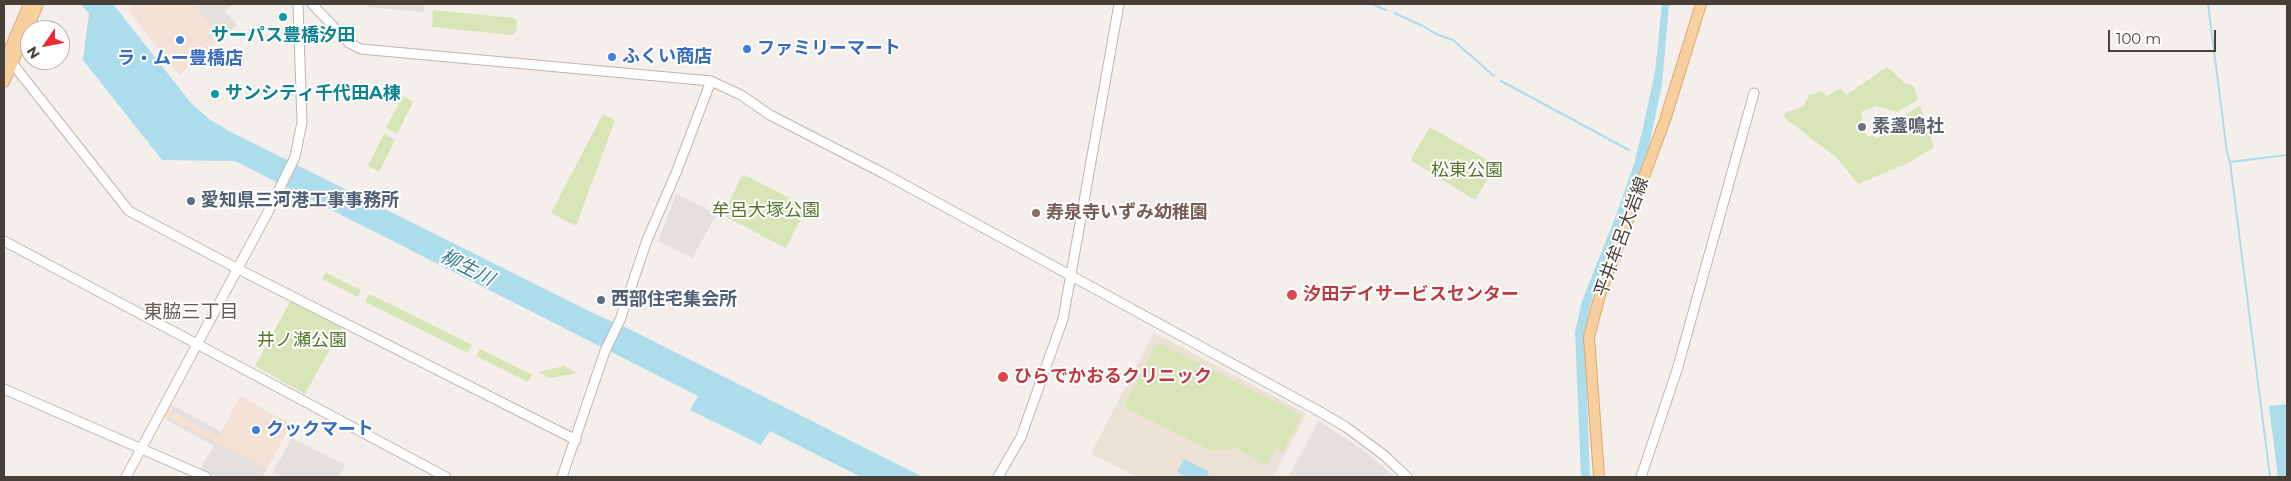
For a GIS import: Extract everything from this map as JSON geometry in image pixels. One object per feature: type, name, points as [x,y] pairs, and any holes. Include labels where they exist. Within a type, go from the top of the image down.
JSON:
[{"type":"main road","points":[[4,82],[9,60],[29,4]]},
{"type":"main road","points":[[9,60],[38,4]]},
{"type":"main road","name":"平井牟呂大岩線","points":[[1599,477],[1589,337],[1600,295],[1665,120],[1701,4]]},
{"type":"street","points":[[126,477],[238,269],[295,157],[302,122],[298,4]]},
{"type":"street","points":[[312,4],[349,43],[361,49],[711,81],[741,95],[770,115],[1324,414],[1385,456],[1407,477]]},
{"type":"street","points":[[998,477],[1021,437],[1063,319],[1119,4]]},
{"type":"street","points":[[9,60],[129,211],[238,269],[576,440]]},
{"type":"street","points":[[562,477],[605,351],[620,320],[647,240],[676,173],[711,81]]},
{"type":"street","points":[[1641,477],[1677,370],[1754,93]]},
{"type":"street","points":[[4,241],[446,477]]},
{"type":"street","points":[[4,389],[206,477]]},
{"type":"shaded area","name":"ラ・ムー豊橋店","points":[[135,4],[233,4],[225,11],[237,25],[179,75],[128,10]]},
{"type":"shaded area","points":[[193,4],[233,4],[225,11],[237,25],[222,38]]},
{"type":"shaded area","points":[[367,4],[425,4],[424,12],[367,7]]},
{"type":"shaded area","points":[[676,194],[717,214],[692,258],[658,241]]},
{"type":"shaded area","points":[[1153,334],[1157,334],[1305,413],[1306,415],[1273,477],[1137,477],[1093,455],[1092,452]]},
{"type":"shaded area","points":[[240,396],[292,424],[262,477],[216,477],[214,445],[163,418],[171,404],[221,432]]},
{"type":"shaded area","points":[[174,406],[221,432],[218,437],[171,411]]},
{"type":"shaded area","points":[[168,417],[267,469],[262,477],[216,477],[199,470],[214,446],[167,420]]},
{"type":"shaded area","points":[[1319,421],[1363,450],[1395,477],[1288,477]]},
{"type":"shaded area","points":[[292,438],[345,465],[339,477],[283,477],[273,472]]},
{"type":"green space","points":[[433,10],[514,18],[517,21],[516,32],[512,35],[432,27]]},
{"type":"green space","name":"素盞鳴社","points":[[1887,67],[1906,84],[1914,86],[1918,100],[1897,112],[1877,106],[1865,110],[1861,112],[1863,118],[1859,123],[1868,137],[1873,135],[1876,139],[1900,123],[1901,117],[1920,106],[1934,147],[1910,162],[1858,184],[1837,158],[1785,118],[1784,113],[1803,107],[1809,95],[1822,91],[1826,97],[1840,88],[1846,95]]},
{"type":"green space","points":[[403,96],[413,102],[397,134],[386,128]]},
{"type":"green space","points":[[603,114],[615,120],[576,226],[551,213]]},
{"type":"green space","name":"松東公園","points":[[1430,127],[1496,165],[1475,200],[1412,161],[1412,157]]},
{"type":"green space","points":[[384,134],[395,140],[379,172],[368,166]]},
{"type":"green space","name":"牟呂大塚公園","points":[[745,175],[807,207],[786,248],[726,217],[725,212],[741,177]]},
{"type":"green space","points":[[325,272],[361,290],[358,297],[322,279]]},
{"type":"green space","points":[[369,294],[472,345],[468,353],[365,302]]},
{"type":"green space","name":"井ノ瀬公園","points":[[291,300],[341,325],[342,328],[305,394],[255,366]]},
{"type":"green space","points":[[1162,344],[1302,416],[1282,452],[1276,448],[1267,465],[1237,448],[1212,451],[1124,407],[1154,347]]},
{"type":"green space","points":[[480,349],[532,375],[528,382],[476,356]]},
{"type":"green space","points":[[564,366],[577,373],[550,378],[538,372]]},
{"type":"water","name":"柳生川","points":[[81,4],[113,4],[191,103],[209,119],[229,131],[923,477],[861,477],[770,431],[761,445],[690,410],[698,396],[235,161],[162,160],[83,60],[89,14]]},
{"type":"water","points":[[1662,4],[1669,4],[1662,85],[1648,150],[1593,294],[1586,326],[1590,477],[1581,477],[1575,332],[1582,301],[1634,164],[1655,72]]},
{"type":"water","points":[[2287,404],[2287,477],[2278,477],[2269,406]]},
{"type":"water","points":[[1184,459],[1209,472],[1206,477],[1187,477],[1177,472]]},
{"type":"waterway","points":[[1372,4],[1386,10]]},
{"type":"waterway","points":[[2208,4],[2270,477]]},
{"type":"waterway","points":[[1394,13],[1438,35],[1453,40],[1494,76]]},
{"type":"waterway","points":[[1501,81],[1629,150]]},
{"type":"waterway","points":[[2230,162],[2287,155]]},
{"type":"place","name":"サーパス豊橋汐田","points":[[283,17]]},
{"type":"place","name":"ラ・ムー豊橋店","points":[[180,40]]},
{"type":"place","name":"ファミリーマート","points":[[747,49]]},
{"type":"place","name":"ふくい商店","points":[[612,57]]},
{"type":"place","name":"サンシティ千代田A棟","points":[[215,94]]},
{"type":"place","name":"素盞鳴社","points":[[1862,127]]},
{"type":"place","name":"愛知県三河港工事事務所","points":[[191,201]]},
{"type":"place","name":"寿泉寺いずみ幼稚園","points":[[1036,213]]},
{"type":"place","name":"汐田デイサービスセンター","points":[[1292,295]]},
{"type":"place","name":"西部住宅集会所","points":[[601,300]]},
{"type":"place","name":"ひらでかおるクリニック","points":[[1003,377]]},
{"type":"place","name":"クックマート","points":[[256,430]]},
{"type":"district","name":"東脇三丁目","points":[[191,312]]}]
